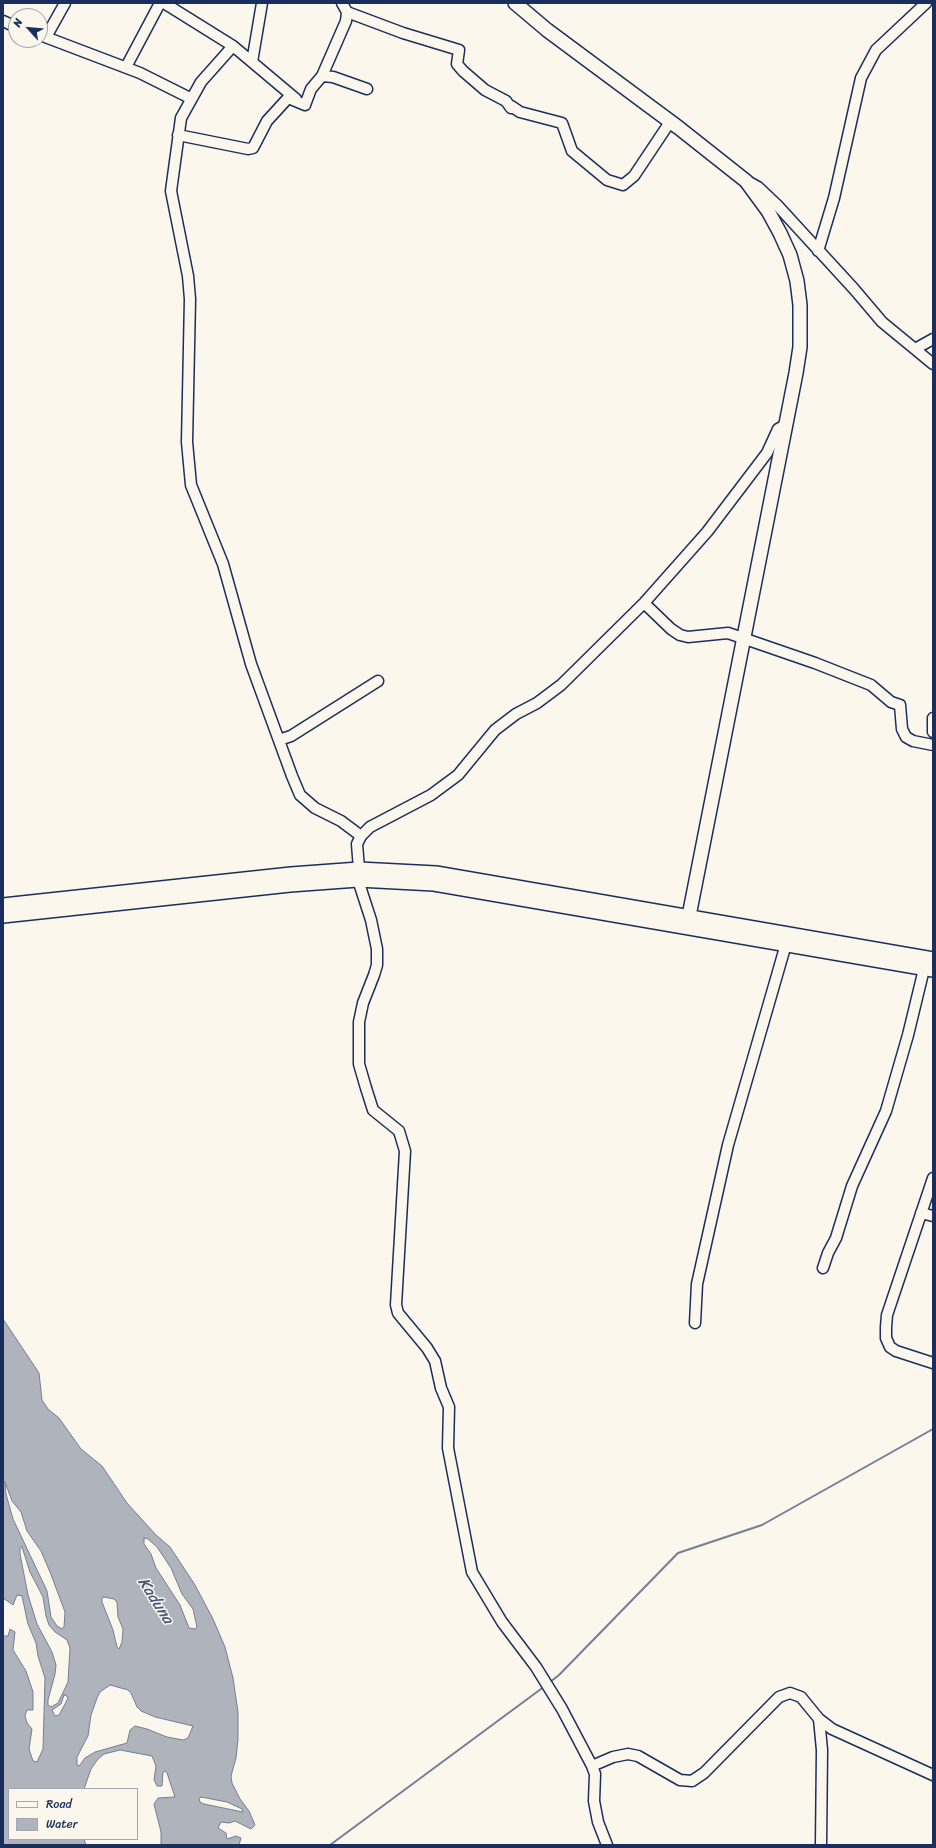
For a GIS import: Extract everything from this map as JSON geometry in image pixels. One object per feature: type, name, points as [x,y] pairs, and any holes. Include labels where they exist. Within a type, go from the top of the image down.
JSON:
[{"type":"main road","points":[[515,3],[547,30],[746,181],[768,211],[780,233],[790,255],[797,281],[800,305],[800,347],[787,424],[687,922]]},
{"type":"main road","points":[[3,905],[291,874],[358,875],[434,884],[687,922],[930,966]]},
{"type":"main road","points":[[3,916],[290,885],[358,875]]},
{"type":"main road","points":[[687,922],[786,944],[930,966]]},
{"type":"street","points":[[48,28],[65,3]]},
{"type":"street","points":[[126,67],[160,3]]},
{"type":"street","points":[[164,3],[233,46],[288,94],[305,105]]},
{"type":"street","points":[[252,62],[262,3]]},
{"type":"street","points":[[818,251],[834,198],[861,78],[876,50],[926,3]]},
{"type":"street","points":[[305,105],[311,89],[322,76],[346,21],[344,7]]},
{"type":"street","points":[[344,7],[402,33],[459,50],[457,64],[485,90],[506,101],[511,107],[520,112],[562,123],[572,150],[606,180],[623,184],[634,176],[670,122]]},
{"type":"street","points":[[48,38],[126,67],[190,98]]},
{"type":"street","points":[[233,46],[201,82],[190,98],[181,118],[171,191],[188,276],[190,299],[187,442],[191,485],[223,564],[251,664],[278,740],[300,795],[315,808],[341,821],[361,836]]},
{"type":"street","points":[[322,76],[333,77],[367,89]]},
{"type":"street","points":[[178,135],[248,149],[253,148],[268,121],[288,98],[305,105]]},
{"type":"street","points":[[746,181],[758,187],[777,205],[882,322],[933,364]]},
{"type":"street","points":[[915,349],[933,339]]},
{"type":"street","points":[[607,1845],[598,1822],[594,1801],[595,1774],[592,1766],[562,1709],[536,1667],[502,1622],[472,1572],[448,1448],[449,1407],[441,1388],[435,1361],[427,1348],[398,1313],[396,1305],[404,1151],[399,1130],[374,1110],[366,1088],[360,1064],[359,1022],[363,1003],[375,970],[377,949],[371,920],[358,875],[357,844],[361,836],[370,827],[431,795],[458,775],[495,730],[516,714],[537,703],[561,685],[644,603],[707,532],[767,453],[778,429],[787,424]]},
{"type":"street","points":[[644,603],[671,629],[680,635],[688,637],[728,633],[871,685],[891,702],[900,705],[902,729],[906,737],[913,741],[933,746]]},
{"type":"street","points":[[278,740],[291,736],[378,681]]},
{"type":"street","points":[[933,718],[933,732]]},
{"type":"street","points":[[695,1322],[697,1284],[728,1145],[786,944]]},
{"type":"street","points":[[823,1268],[828,1253],[836,1238],[852,1186],[862,1167],[868,1147],[886,1111],[930,966]]},
{"type":"street","points":[[933,1178],[886,1315],[886,1338],[890,1347],[896,1351],[933,1363]]},
{"type":"street","points":[[922,1213],[933,1216]]},
{"type":"street","points":[[592,1766],[613,1757],[628,1754],[638,1756],[680,1780],[692,1781],[704,1773],[779,1697],[790,1693],[800,1697],[819,1718],[832,1729],[933,1776]]},
{"type":"street","points":[[819,1718],[822,1750],[821,1845]]},
{"type":"water","name":"Kaduna","points":[[3,1319],[39,1373],[42,1400],[48,1409],[59,1418],[81,1449],[102,1466],[127,1503],[156,1535],[170,1547],[195,1585],[213,1619],[225,1647],[233,1678],[238,1712],[238,1739],[236,1758],[231,1776],[232,1783],[240,1799],[249,1811],[255,1825],[251,1829],[235,1821],[229,1823],[221,1822],[218,1828],[226,1833],[227,1839],[236,1836],[241,1838],[239,1845],[161,1845],[161,1832],[154,1804],[158,1798],[175,1797],[167,1773],[165,1771],[163,1772],[162,1786],[157,1786],[154,1780],[156,1766],[152,1756],[120,1750],[104,1754],[98,1759],[91,1769],[84,1788],[8,1788],[8,1840],[84,1840],[86,1845],[3,1845],[3,1636],[8,1636],[10,1629],[15,1632],[13,1650],[26,1671],[33,1692],[33,1710],[27,1710],[25,1716],[27,1723],[32,1729],[29,1749],[33,1761],[37,1762],[43,1749],[45,1678],[38,1656],[36,1643],[28,1624],[22,1596],[17,1595],[13,1605],[3,1598]],"holes":[[[5,1482],[12,1501],[21,1512],[27,1531],[41,1551],[50,1572],[65,1612],[64,1627],[62,1629],[57,1626],[51,1617],[47,1591],[13,1519],[6,1494]],[[144,1538],[148,1539],[157,1547],[171,1568],[182,1594],[193,1609],[197,1627],[195,1629],[189,1628],[180,1605],[156,1568],[151,1554],[144,1544]],[[22,1547],[30,1572],[43,1597],[49,1625],[55,1632],[67,1640],[70,1648],[68,1682],[58,1703],[51,1707],[48,1705],[48,1700],[56,1665],[52,1652],[37,1624],[28,1595],[20,1548]],[[102,1598],[114,1599],[117,1602],[118,1617],[123,1629],[122,1642],[119,1649],[117,1647]],[[110,1685],[128,1690],[131,1693],[137,1707],[141,1711],[155,1717],[193,1726],[188,1738],[183,1740],[167,1737],[135,1726],[130,1730],[127,1743],[95,1752],[85,1758],[79,1766],[77,1765],[77,1757],[88,1736],[91,1715],[100,1692]],[[64,1695],[67,1696],[68,1698],[59,1715],[55,1716],[52,1710],[61,1704]],[[201,1797],[227,1802],[242,1809],[243,1812],[204,1804],[200,1802],[199,1799]]]},
{"type":"waterway","points":[[550,1682],[559,1675],[678,1553],[762,1525],[933,1429]]},
{"type":"waterway","points":[[330,1845],[545,1686]]}]
